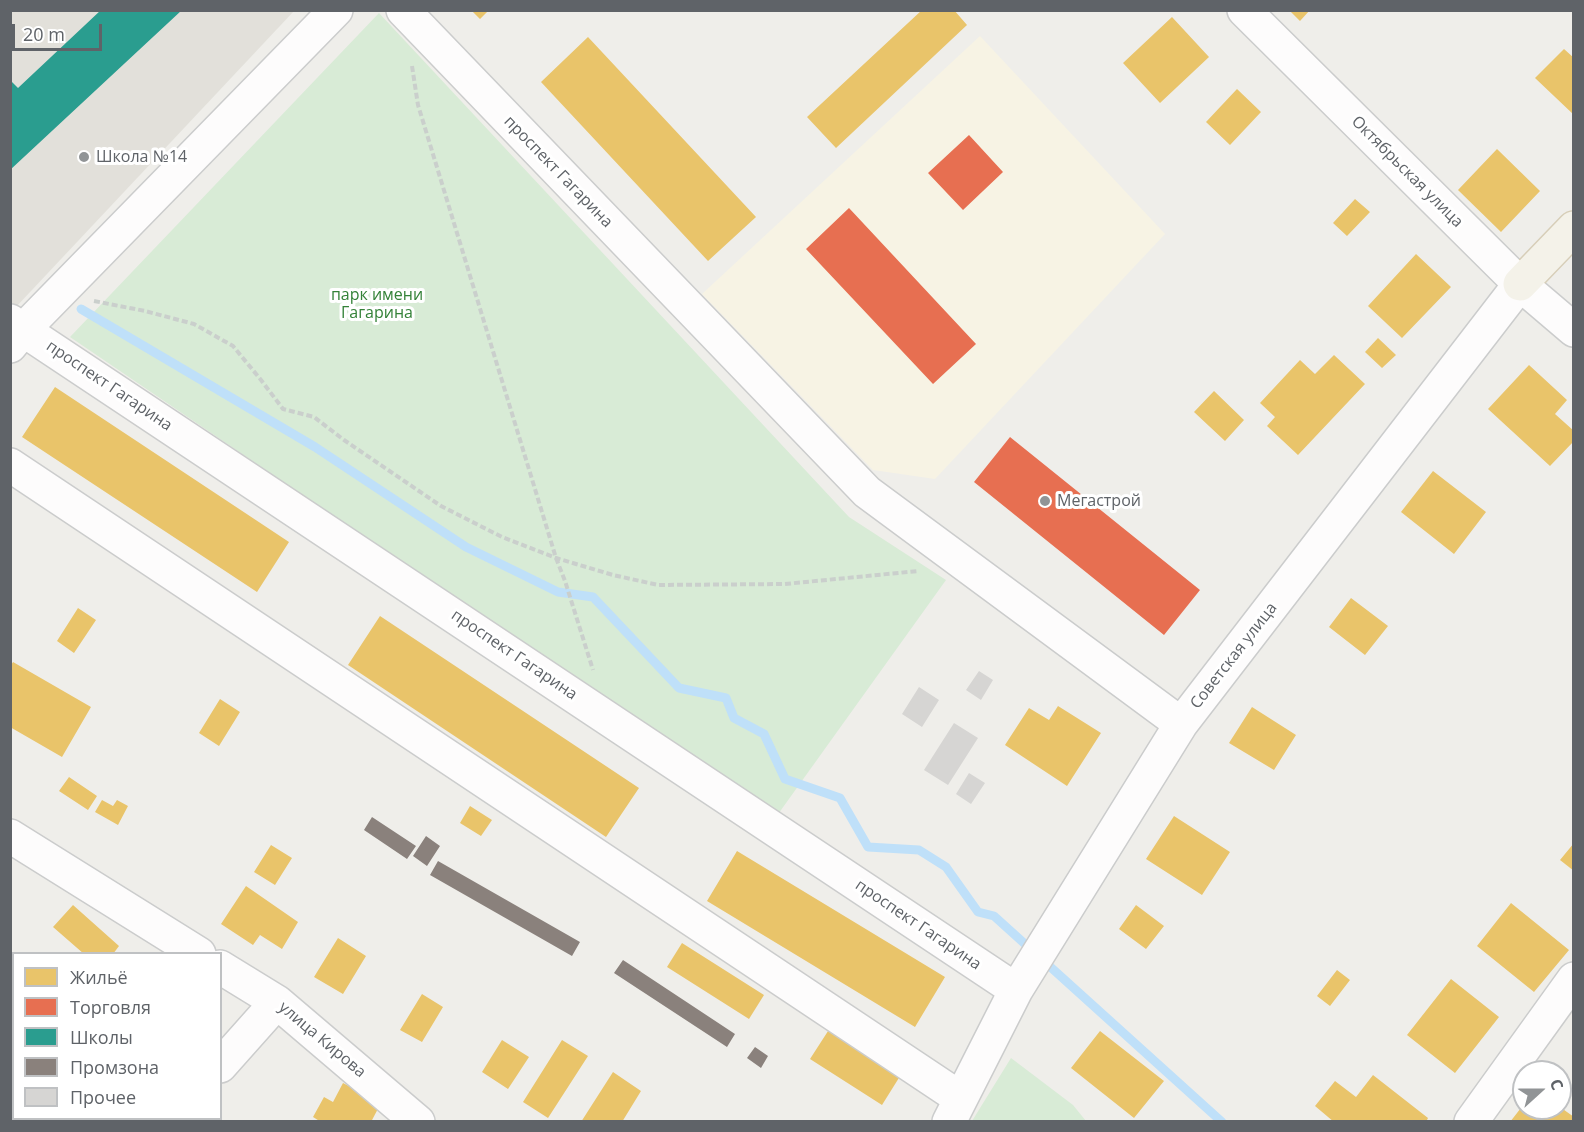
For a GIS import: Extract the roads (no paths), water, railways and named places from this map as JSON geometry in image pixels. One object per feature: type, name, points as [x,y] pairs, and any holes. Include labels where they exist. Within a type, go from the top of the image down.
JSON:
[{"type":"main road","name":"Советская улица","points":[[1520,284],[1574,228]]},
{"type":"street","points":[[15,332],[58,295],[336,10]]},
{"type":"street","name":"проспект Гагарина","points":[[403,10],[867,492],[1181,724]]},
{"type":"street","name":"Октябрьская улица","points":[[1244,10],[1520,284],[1574,330]]},
{"type":"street","name":"Советская улица","points":[[954,1110],[1022,982],[1181,724],[1520,284]]},
{"type":"street","name":"проспект Гагарина","points":[[15,332],[1022,982]]},
{"type":"street","points":[[10,465],[954,1110]]},
{"type":"street","points":[[10,836],[196,952]]},
{"type":"street","name":"улица Кирова","points":[[222,968],[277,1002],[417,1122]]},
{"type":"street","points":[[1471,1122],[1574,980]]},
{"type":"street","points":[[222,1064],[277,1002]]},
{"type":"waterway","points":[[81,309],[315,447],[466,547],[558,592],[593,597],[679,688],[726,698],[734,718],[764,734],[785,779],[840,798],[868,847],[919,850],[946,867],[978,912],[994,916],[1222,1122]]},
{"type":"place","name":"Школа №14","points":[[84,157]]},
{"type":"place","name":"Мегастрой","points":[[1045,501]]},
{"type":"park label","name":"парк имени Гагарина","points":[[377,304]]}]
